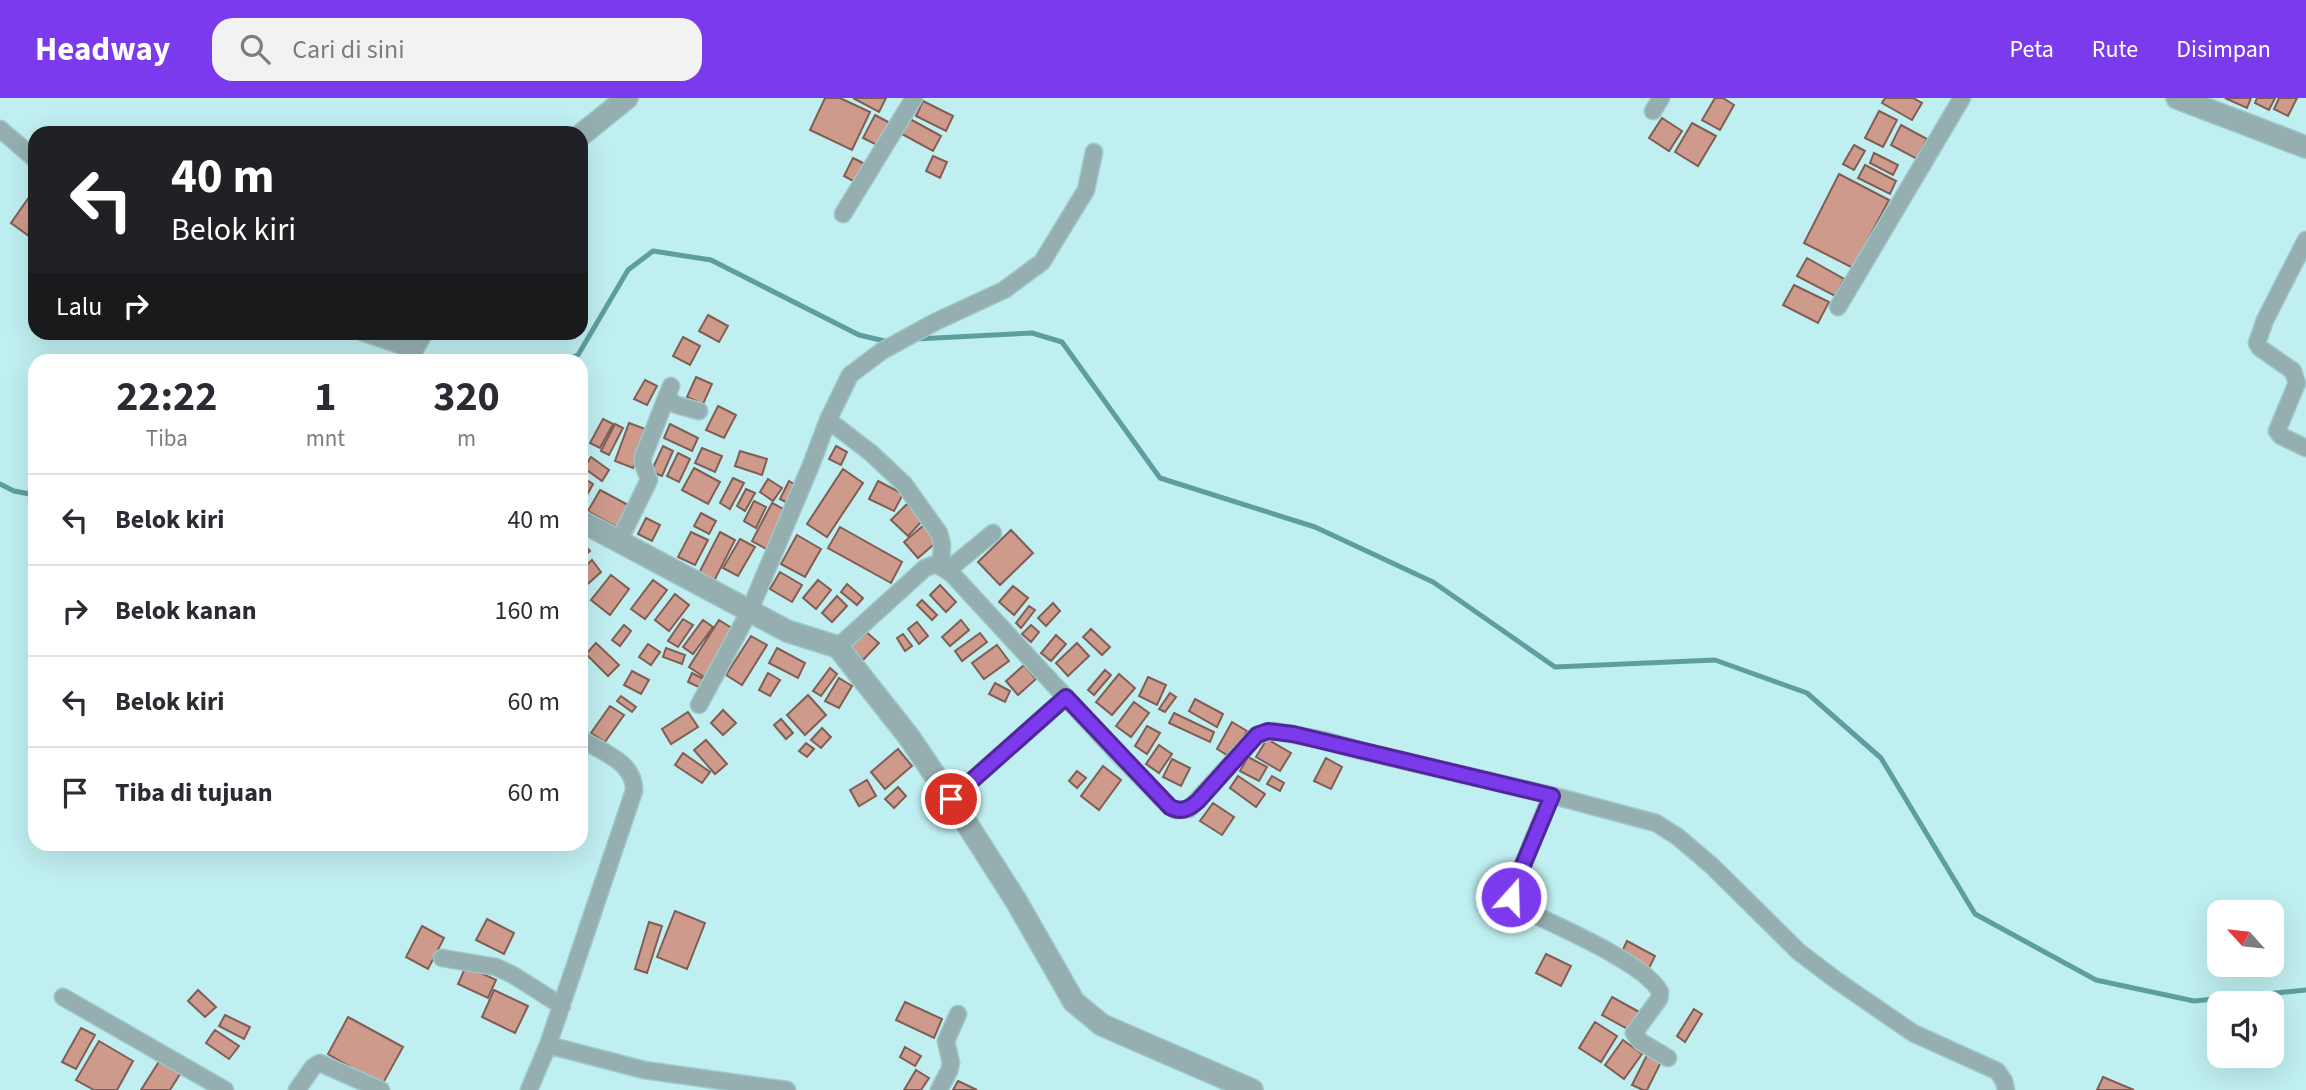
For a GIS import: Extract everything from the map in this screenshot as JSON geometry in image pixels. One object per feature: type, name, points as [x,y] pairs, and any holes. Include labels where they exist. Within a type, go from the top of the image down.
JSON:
[{"type":"street","points":[[588,129],[627,98]]},
{"type":"street","points":[[843,214],[914,98]]},
{"type":"street","points":[[1839,307],[1962,98]]},
{"type":"street","points":[[2177,98],[2306,147]]},
{"type":"street","points":[[0,129],[28,153]]},
{"type":"street","points":[[699,705],[749,612],[828,420],[850,375],[861,364],[935,322],[1004,290],[1042,262],[1086,190],[1094,152]]},
{"type":"street","points":[[2306,240],[2264,320],[2257,343],[2296,375],[2297,383],[2277,431],[2281,436],[2306,448]]},
{"type":"street","points":[[389,340],[413,347]]},
{"type":"street","points":[[619,541],[649,480],[643,457],[668,392],[686,409],[699,411]]},
{"type":"street","points":[[828,420],[871,453],[904,484],[939,534],[944,568]]},
{"type":"street","points":[[588,525],[787,631],[838,647],[909,737],[951,799],[1015,900],[1066,989],[1085,1013],[1119,1033],[1252,1090]]},
{"type":"street","points":[[944,568],[993,533]]},
{"type":"street","points":[[838,647],[925,568],[930,565],[944,568],[1118,754],[1176,810],[1189,809],[1257,735],[1268,731],[1323,740],[1656,823],[1678,836],[1713,866],[1799,952],[1913,1033],[1997,1071],[2006,1090]]},
{"type":"street","points":[[951,799],[1066,697]]},
{"type":"street","points":[[529,1090],[562,1006],[634,791],[635,780],[629,769],[588,743]]},
{"type":"street","points":[[1552,796],[1513,889],[1513,902],[1524,910],[1603,947],[1653,982],[1660,992],[1659,999],[1634,1033],[1637,1040],[1668,1058]]},
{"type":"street","points":[[442,958],[496,967],[562,1006]]},
{"type":"street","points":[[63,997],[225,1090]]},
{"type":"street","points":[[939,1090],[949,1071],[951,1063],[946,1041],[958,1014]]},
{"type":"street","points":[[548,1045],[644,1070],[787,1090]]},
{"type":"street","points":[[297,1090],[313,1067],[320,1063],[381,1090]]},
{"type":"building","points":[[825,98],[840,98],[870,112],[852,150],[810,130]]},
{"type":"building","points":[[853,98],[886,98],[879,112]]},
{"type":"building","points":[[1715,98],[1723,98],[1734,105],[1720,130],[1702,120]]},
{"type":"building","points":[[1885,98],[1913,98],[1922,103],[1912,120],[1882,103]]},
{"type":"building","points":[[2225,98],[2251,98],[2247,108]]},
{"type":"building","points":[[2257,98],[2275,98],[2269,110],[2255,103]]},
{"type":"building","points":[[2279,98],[2297,98],[2288,116],[2274,109]]},
{"type":"building","points":[[923,101],[953,116],[946,131],[916,116]]},
{"type":"building","points":[[1879,111],[1897,120],[1883,147],[1865,138]]},
{"type":"building","points":[[875,115],[890,123],[879,146],[863,138]]},
{"type":"building","points":[[1662,118],[1682,131],[1669,151],[1649,138]]},
{"type":"building","points":[[910,119],[941,136],[933,151],[902,134]]},
{"type":"building","points":[[1692,123],[1716,136],[1698,166],[1675,152]]},
{"type":"building","points":[[1901,125],[1927,139],[1917,159],[1891,145]]},
{"type":"building","points":[[1854,145],[1865,151],[1854,170],[1843,164]]},
{"type":"building","points":[[1874,153],[1898,165],[1893,175],[1870,163]]},
{"type":"building","points":[[933,156],[947,162],[940,178],[926,171]]},
{"type":"building","points":[[853,158],[865,164],[855,182],[844,176]]},
{"type":"building","points":[[1865,165],[1896,181],[1890,194],[1858,178]]},
{"type":"building","points":[[1839,174],[1889,200],[1853,268],[1804,243]]},
{"type":"building","points":[[28,199],[28,235],[11,223]]},
{"type":"building","points":[[1807,258],[1844,279],[1835,296],[1797,276]]},
{"type":"building","points":[[1794,285],[1829,302],[1818,323],[1783,305]]},
{"type":"building","points":[[708,315],[728,326],[719,342],[699,331]]},
{"type":"building","points":[[683,337],[700,346],[690,365],[673,356]]},
{"type":"building","points":[[696,377],[712,384],[703,404],[687,397]]},
{"type":"building","points":[[645,380],[657,386],[647,405],[634,399]]},
{"type":"building","points":[[718,406],[736,415],[724,438],[706,430]]},
{"type":"building","points":[[603,419],[613,424],[600,448],[590,443]]},
{"type":"building","points":[[629,423],[648,430],[633,468],[615,461]]},
{"type":"building","points":[[615,424],[623,428],[609,455],[601,451]]},
{"type":"building","points":[[670,424],[698,438],[692,451],[664,438]]},
{"type":"building","points":[[663,446],[673,451],[662,476],[651,472]]},
{"type":"building","points":[[836,446],[847,452],[841,465],[829,459]]},
{"type":"building","points":[[702,448],[722,456],[715,472],[695,463]]},
{"type":"building","points":[[740,451],[767,459],[762,475],[735,466]]},
{"type":"building","points":[[678,453],[690,459],[679,482],[667,476]]},
{"type":"building","points":[[591,457],[609,470],[602,481],[588,471]]},
{"type":"building","points":[[694,468],[720,482],[708,504],[682,490]]},
{"type":"building","points":[[843,469],[863,483],[827,537],[807,524]]},
{"type":"building","points":[[733,478],[744,483],[730,509],[720,503]]},
{"type":"building","points":[[768,479],[782,488],[773,501],[760,492]]},
{"type":"building","points":[[588,481],[593,484],[588,493]]},
{"type":"building","points":[[789,481],[801,488],[791,505],[780,499]]},
{"type":"building","points":[[878,481],[903,494],[894,511],[869,499]]},
{"type":"building","points":[[746,489],[755,493],[745,511],[737,506]]},
{"type":"building","points":[[600,490],[632,507],[620,529],[588,511]]},
{"type":"building","points":[[754,501],[766,507],[756,528],[744,521]]},
{"type":"building","points":[[772,503],[791,513],[770,551],[752,541]]},
{"type":"building","points":[[907,504],[923,520],[908,536],[891,520]]},
{"type":"building","points":[[701,513],[716,521],[709,534],[694,526]]},
{"type":"building","points":[[646,518],[660,525],[652,541],[638,534]]},
{"type":"building","points":[[925,524],[939,540],[918,558],[904,542]]},
{"type":"building","points":[[840,527],[902,562],[891,583],[828,548]]},
{"type":"building","points":[[1011,530],[1033,553],[1000,585],[978,562]]},
{"type":"building","points":[[691,532],[708,540],[695,565],[678,557]]},
{"type":"building","points":[[720,532],[735,540],[714,581],[699,573]]},
{"type":"building","points":[[797,535],[821,549],[805,577],[781,564]]},
{"type":"building","points":[[740,539],[755,547],[738,576],[723,568]]},
{"type":"building","points":[[592,560],[601,572],[588,584],[588,564]]},
{"type":"building","points":[[780,572],[802,585],[792,602],[770,589]]},
{"type":"building","points":[[611,575],[629,589],[610,615],[591,600]]},
{"type":"building","points":[[653,580],[667,590],[645,619],[631,609]]},
{"type":"building","points":[[818,580],[831,590],[816,609],[803,598]]},
{"type":"building","points":[[847,584],[863,598],[857,605],[841,592]]},
{"type":"building","points":[[940,585],[956,602],[946,612],[930,595]]},
{"type":"building","points":[[1013,586],[1028,598],[1014,615],[999,602]]},
{"type":"building","points":[[675,594],[689,605],[669,631],[655,620]]},
{"type":"building","points":[[837,596],[847,606],[832,622],[822,613]]},
{"type":"building","points":[[922,600],[937,615],[932,620],[917,605]]},
{"type":"building","points":[[1053,603],[1060,611],[1046,626],[1038,618]]},
{"type":"building","points":[[1029,606],[1035,610],[1021,628],[1016,623]]},
{"type":"building","points":[[683,619],[693,625],[678,647],[668,641]]},
{"type":"building","points":[[703,620],[713,627],[693,654],[683,647]]},
{"type":"building","points":[[719,620],[738,632],[707,679],[689,667]]},
{"type":"building","points":[[961,620],[969,630],[950,646],[942,637]]},
{"type":"building","points":[[917,622],[928,636],[919,644],[908,629]]},
{"type":"building","points":[[624,625],[631,631],[620,646],[612,640]]},
{"type":"building","points":[[1031,625],[1039,632],[1031,642],[1022,634]]},
{"type":"building","points":[[1091,629],[1110,647],[1102,655],[1083,637]]},
{"type":"building","points":[[864,630],[879,643],[863,660],[849,646]]},
{"type":"building","points":[[980,633],[987,642],[962,661],[955,651]]},
{"type":"building","points":[[903,634],[912,646],[905,651],[897,638]]},
{"type":"building","points":[[1056,635],[1066,644],[1051,661],[1041,653]]},
{"type":"building","points":[[751,636],[767,645],[742,685],[726,675]]},
{"type":"building","points":[[596,643],[619,665],[608,676],[588,656],[588,652]]},
{"type":"building","points":[[1077,643],[1089,656],[1068,676],[1056,663]]},
{"type":"building","points":[[648,644],[660,652],[651,665],[639,657]]},
{"type":"building","points":[[997,645],[1009,661],[984,679],[972,663]]},
{"type":"building","points":[[666,648],[685,655],[682,664],[663,657]]},
{"type":"building","points":[[777,648],[805,663],[798,678],[769,663]]},
{"type":"building","points":[[1024,665],[1036,679],[1018,695],[1006,681]]},
{"type":"building","points":[[830,668],[837,674],[821,696],[813,691]]},
{"type":"building","points":[[1105,670],[1111,675],[1094,695],[1088,690]]},
{"type":"building","points":[[632,671],[649,680],[641,694],[624,685]]},
{"type":"building","points":[[692,673],[709,682],[705,690],[688,682]]},
{"type":"building","points":[[768,673],[780,680],[770,696],[759,690]]},
{"type":"building","points":[[1119,674],[1135,688],[1112,715],[1096,702]]},
{"type":"building","points":[[1148,677],[1166,685],[1157,705],[1139,696]]},
{"type":"building","points":[[839,678],[852,686],[839,708],[825,701]]},
{"type":"building","points":[[995,683],[1010,691],[1005,702],[989,694]]},
{"type":"building","points":[[1170,693],[1176,697],[1165,712],[1159,709]]},
{"type":"building","points":[[808,695],[826,715],[805,735],[787,715]]},
{"type":"building","points":[[621,696],[636,707],[632,712],[617,701]]},
{"type":"building","points":[[1195,699],[1223,714],[1217,727],[1189,711]]},
{"type":"building","points":[[1134,702],[1149,713],[1131,737],[1116,726]]},
{"type":"building","points":[[610,706],[624,715],[605,742],[591,733]]},
{"type":"building","points":[[723,710],[736,723],[723,735],[711,723]]},
{"type":"building","points":[[688,712],[698,727],[671,744],[662,729]]},
{"type":"building","points":[[1174,713],[1214,732],[1210,742],[1169,723]]},
{"type":"building","points":[[781,719],[793,733],[786,739],[774,725]]},
{"type":"building","points":[[1232,722],[1247,731],[1232,758],[1217,749]]},
{"type":"building","points":[[1147,726],[1160,733],[1147,754],[1135,746]]},
{"type":"building","points":[[822,728],[831,737],[821,748],[811,740]]},
{"type":"building","points":[[1267,739],[1291,753],[1280,771],[1256,757]]},
{"type":"building","points":[[706,740],[727,764],[715,774],[694,750]]},
{"type":"building","points":[[806,743],[814,749],[807,757],[799,751]]},
{"type":"building","points":[[1159,745],[1172,754],[1159,773],[1146,764]]},
{"type":"building","points":[[898,749],[912,766],[885,789],[871,772]]},
{"type":"building","points":[[683,753],[710,772],[702,783],[675,765]]},
{"type":"building","points":[[1248,757],[1267,767],[1259,781],[1240,771]]},
{"type":"building","points":[[1326,758],[1342,767],[1331,789],[1314,781]]},
{"type":"building","points":[[1172,759],[1190,768],[1181,786],[1163,777]]},
{"type":"building","points":[[1103,766],[1121,780],[1099,810],[1081,796]]},
{"type":"building","points":[[1077,771],[1086,778],[1077,788],[1069,781]]},
{"type":"building","points":[[1238,776],[1265,794],[1256,807],[1230,788]]},
{"type":"building","points":[[1272,776],[1284,783],[1280,791],[1267,784]]},
{"type":"building","points":[[867,780],[876,796],[859,806],[850,790]]},
{"type":"building","points":[[898,787],[906,796],[894,808],[885,799]]},
{"type":"building","points":[[1213,803],[1234,817],[1222,835],[1200,821]]},
{"type":"building","points":[[675,911],[705,923],[687,969],[657,957]]},
{"type":"building","points":[[487,919],[514,933],[504,954],[476,940]]},
{"type":"building","points":[[649,922],[662,926],[647,973],[635,969]]},
{"type":"building","points":[[422,926],[444,938],[428,969],[406,957]]},
{"type":"building","points":[[1627,941],[1655,956],[1647,972],[1619,958]]},
{"type":"building","points":[[1546,954],[1571,966],[1561,986],[1536,973]]},
{"type":"building","points":[[466,966],[496,980],[488,998],[458,984]]},
{"type":"building","points":[[198,990],[216,1007],[205,1017],[188,1001]]},
{"type":"building","points":[[494,990],[528,1006],[515,1033],[482,1017]]},
{"type":"building","points":[[1612,997],[1641,1013],[1631,1031],[1602,1015]]},
{"type":"building","points":[[905,1002],[942,1019],[934,1038],[896,1020]]},
{"type":"building","points":[[1694,1009],[1702,1014],[1685,1042],[1677,1036]]},
{"type":"building","points":[[225,1015],[250,1027],[244,1039],[219,1026]]},
{"type":"building","points":[[348,1017],[403,1047],[382,1085],[328,1054]]},
{"type":"building","points":[[1595,1022],[1617,1036],[1601,1062],[1579,1048]]},
{"type":"building","points":[[81,1028],[95,1035],[76,1069],[62,1062]]},
{"type":"building","points":[[215,1030],[239,1046],[229,1059],[206,1043]]},
{"type":"building","points":[[1623,1040],[1642,1054],[1624,1079],[1605,1065]]},
{"type":"building","points":[[99,1041],[133,1061],[117,1090],[94,1090],[76,1080]]},
{"type":"building","points":[[905,1047],[921,1056],[915,1066],[900,1057]]},
{"type":"building","points":[[1648,1053],[1662,1060],[1647,1090],[1643,1090],[1632,1085]]},
{"type":"building","points":[[160,1060],[180,1074],[170,1090],[141,1090]]},
{"type":"building","points":[[916,1070],[929,1078],[921,1090],[904,1090]]},
{"type":"building","points":[[2103,1077],[2134,1090],[2097,1090]]},
{"type":"building","points":[[958,1081],[977,1090],[953,1090]]},
{"type":"waterway","points":[[588,338],[628,270],[653,251],[711,260],[859,335],[889,342]]},
{"type":"waterway","points":[[916,339],[1032,333],[1062,342],[1160,478],[1315,527],[1433,582],[1555,667],[1715,660],[1807,693],[1881,758],[1975,914],[2096,980],[2194,1001],[2306,990]]},
{"type":"waterway","points":[[579,354],[587,340]]},
{"type":"waterway","points":[[0,484],[28,494]]},
{"type":"route","points":[[951,799],[1066,697],[1118,754],[1176,810],[1189,809],[1198,801],[1257,735],[1268,731],[1293,734],[1552,796],[1511,897]]}]
